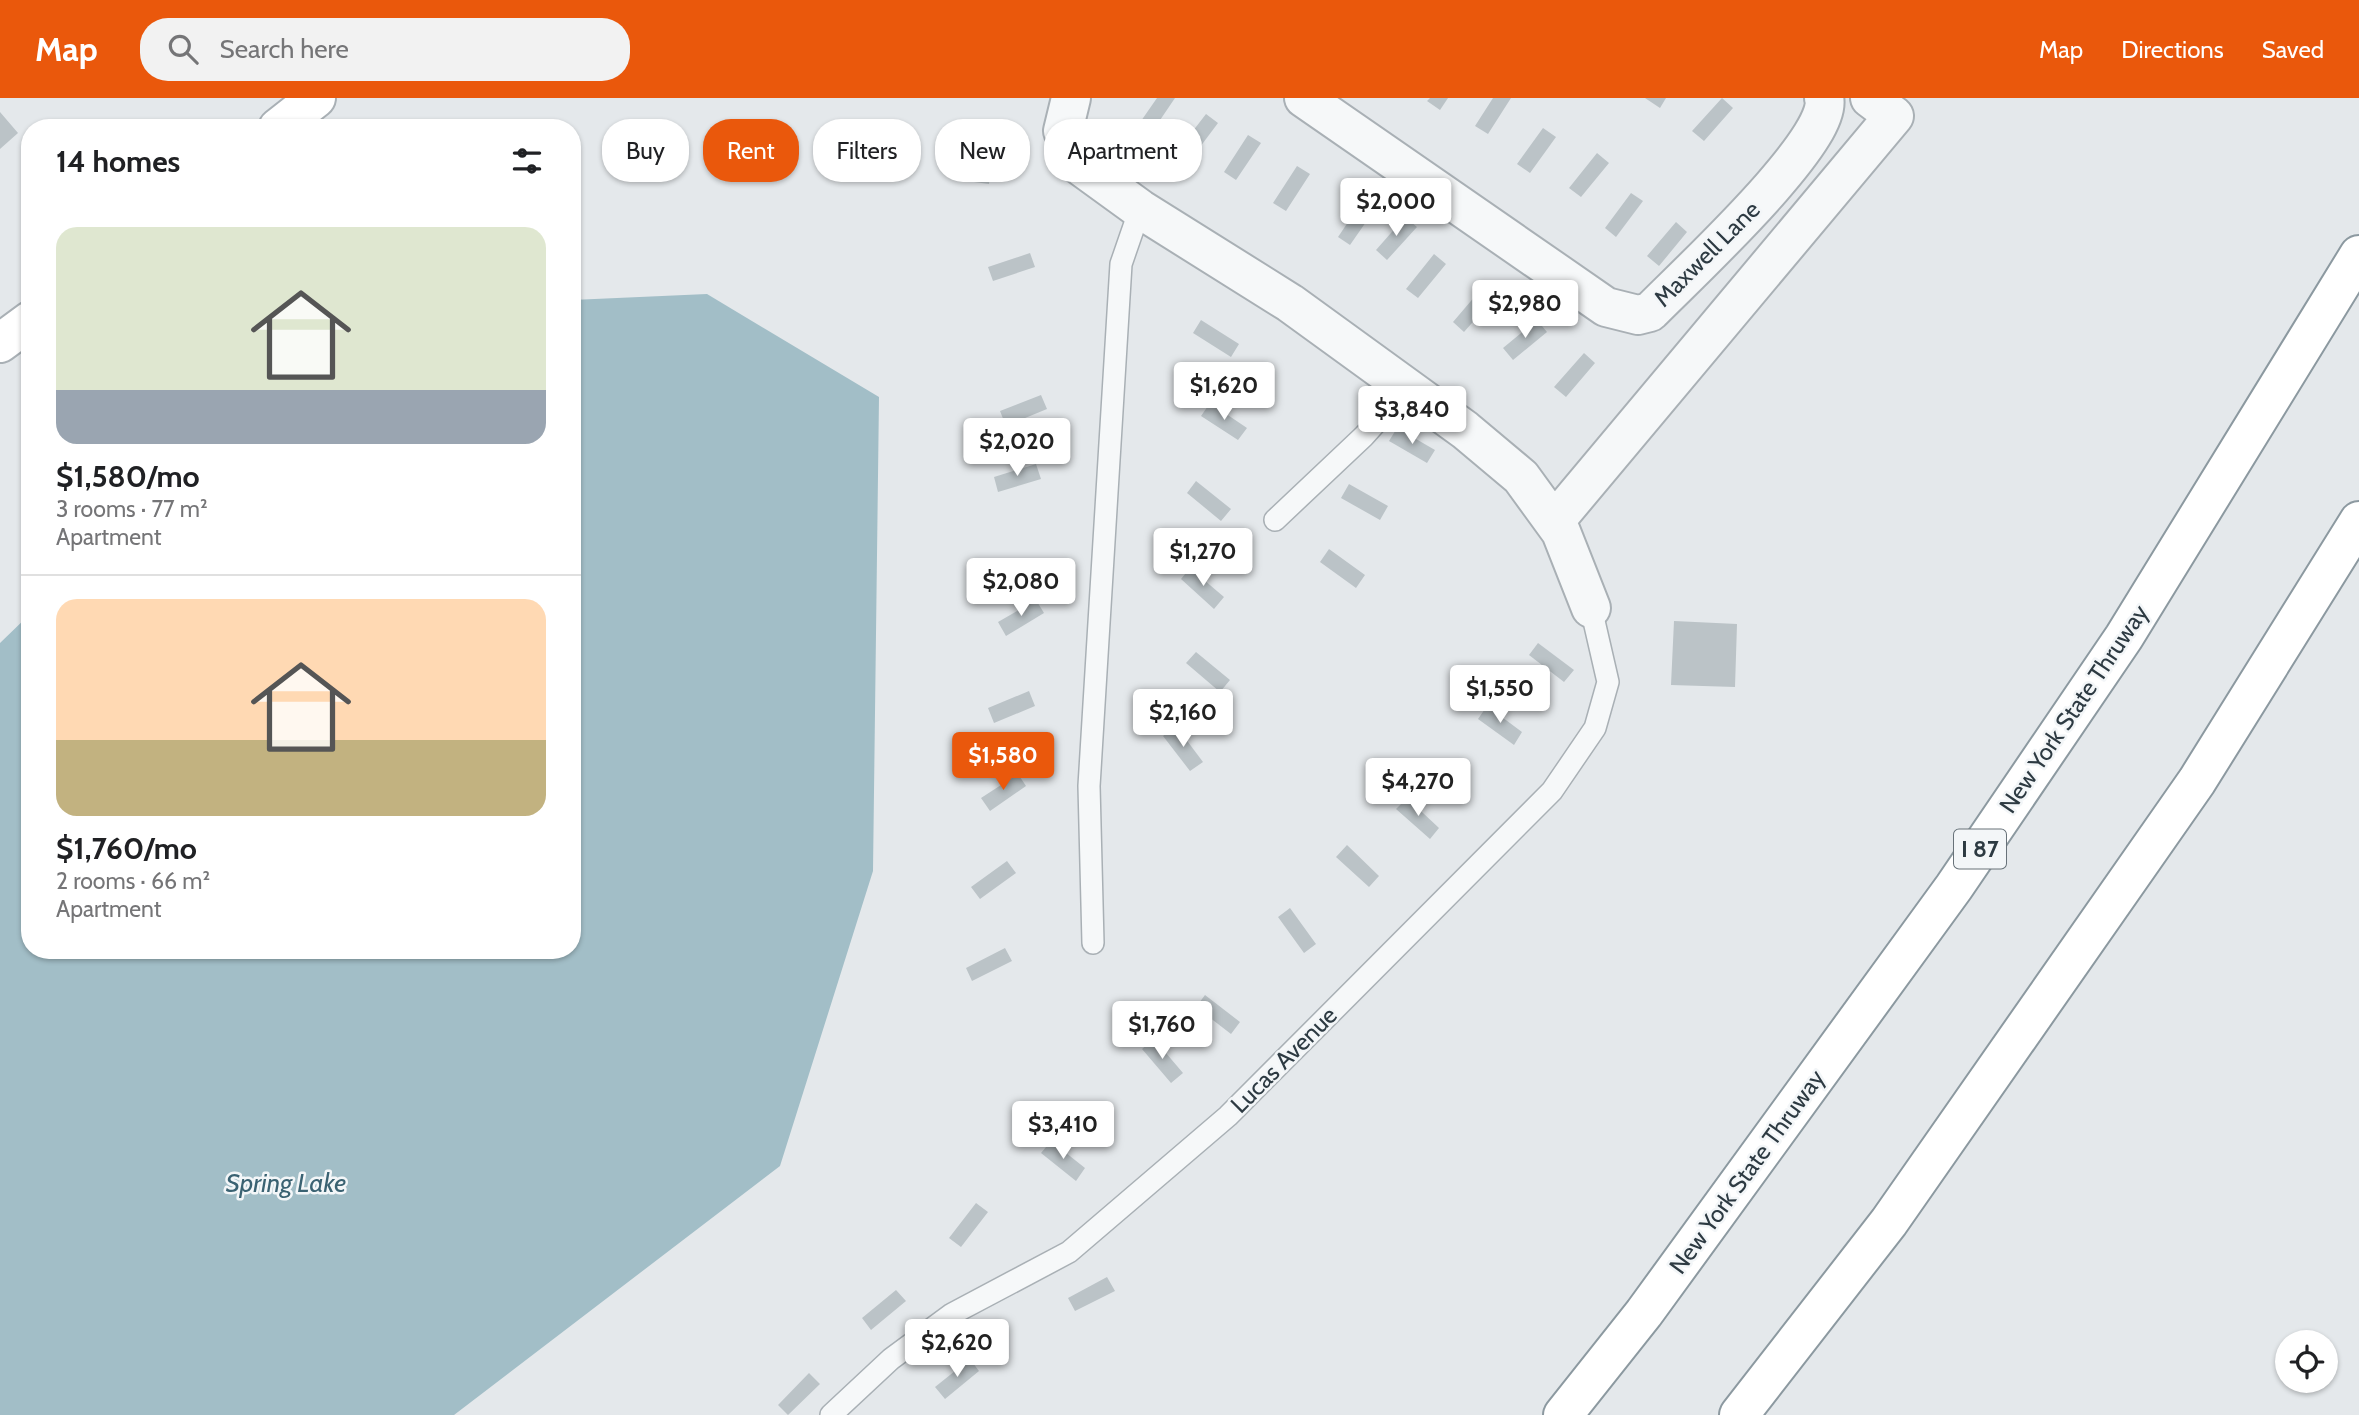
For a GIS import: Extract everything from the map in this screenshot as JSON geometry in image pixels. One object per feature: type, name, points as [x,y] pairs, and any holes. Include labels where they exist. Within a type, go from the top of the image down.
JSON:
[{"type":"main road","points":[[289,119],[316,98]]},
{"type":"main road","name":"New York State Thruway","points":[[1563,1415],[1644,1312],[1954,887],[2124,637],[2359,255]]},
{"type":"main road","points":[[0,342],[21,327]]},
{"type":"main road","points":[[1740,1415],[1889,1222],[2189,792],[2359,521]]},
{"type":"street","points":[[1071,98],[1063,131],[1078,164],[1140,209],[1290,303],[1465,429],[1521,477],[1561,532],[1591,608]]},
{"type":"street","name":"Maxwell Lane","points":[[1304,98],[1606,307],[1638,315],[1650,313],[1771,189],[1817,131],[1824,98]]},
{"type":"street","points":[[1554,522],[1894,116],[1870,98]]},
{"type":"lane","points":[[1093,943],[1089,786],[1119,292],[1121,264],[1140,209]]},
{"type":"lane","points":[[1275,520],[1352,448],[1407,388]]},
{"type":"lane","name":"Lucas Avenue","points":[[831,1415],[891,1359],[952,1314],[1069,1252],[1218,1125],[1552,791],[1595,728],[1608,682],[1591,608]]},
{"type":"water","name":"Spring Lake","points":[[707,294],[879,397],[873,871],[780,1166],[454,1415],[0,1415],[0,643],[21,623],[21,959],[581,959],[581,300]]},
{"type":"building","points":[[1157,98],[1175,98],[1161,119],[1142,119]]},
{"type":"building","points":[[1430,98],[1448,98],[1440,110],[1427,101]]},
{"type":"building","points":[[1493,98],[1511,98],[1488,134],[1475,126]]},
{"type":"building","points":[[1645,98],[1666,98],[1660,108]]},
{"type":"building","points":[[1722,98],[1733,108],[1704,141],[1692,131]]},
{"type":"building","points":[[0,112],[18,133],[0,149]]},
{"type":"building","points":[[1206,114],[1218,123],[1202,144],[1202,119]]},
{"type":"building","points":[[1543,128],[1556,137],[1530,173],[1517,164]]},
{"type":"building","points":[[1248,135],[1261,143],[1236,180],[1224,172]]},
{"type":"building","points":[[1597,153],[1609,163],[1581,197],[1569,188]]},
{"type":"building","points":[[1297,166],[1310,174],[1286,211],[1273,203]]},
{"type":"building","points":[[1631,193],[1643,201],[1616,237],[1605,228]]},
{"type":"building","points":[[1363,200],[1375,209],[1350,245],[1338,237]]},
{"type":"building","points":[[1405,217],[1417,227],[1387,260],[1376,250]]},
{"type":"building","points":[[1676,222],[1687,232],[1659,266],[1647,256]]},
{"type":"building","points":[[1030,253],[1035,267],[993,281],[988,267]]},
{"type":"building","points":[[1434,254],[1446,264],[1418,298],[1406,289]]},
{"type":"building","points":[[1482,288],[1494,298],[1464,332],[1453,322]]},
{"type":"building","points":[[1201,320],[1239,344],[1231,357],[1193,333]]},
{"type":"building","points":[[1537,320],[1547,332],[1513,360],[1503,348]]},
{"type":"building","points":[[1584,353],[1595,363],[1566,397],[1554,387]]},
{"type":"building","points":[[1041,395],[1047,409],[1006,426],[1000,411]]},
{"type":"building","points":[[1210,403],[1247,428],[1238,440],[1201,416]]},
{"type":"building","points":[[1397,428],[1435,450],[1427,463],[1389,441]]},
{"type":"building","points":[[1036,464],[1041,479],[998,492],[994,477]]},
{"type":"building","points":[[1196,481],[1231,509],[1221,521],[1187,493]]},
{"type":"building","points":[[1349,484],[1388,506],[1380,520],[1341,498]]},
{"type":"building","points":[[1329,549],[1365,575],[1356,588],[1320,562]]},
{"type":"building","points":[[1190,568],[1224,597],[1214,609],[1181,579]]},
{"type":"building","points":[[1036,600],[1044,613],[1006,636],[998,622]]},
{"type":"building","points":[[1674,621],[1737,624],[1735,687],[1671,685]]},
{"type":"building","points":[[1538,643],[1574,670],[1564,682],[1529,655]]},
{"type":"building","points":[[1196,652],[1230,680],[1220,692],[1186,663]]},
{"type":"building","points":[[1029,691],[1035,706],[994,723],[988,708]]},
{"type":"building","points":[[1487,706],[1522,732],[1514,745],[1478,719]]},
{"type":"building","points":[[1176,726],[1203,762],[1190,771],[1163,736]]},
{"type":"building","points":[[1018,774],[1026,786],[990,811],[981,798]]},
{"type":"building","points":[[1407,798],[1439,828],[1430,839],[1396,809]]},
{"type":"building","points":[[1347,845],[1379,876],[1369,887],[1336,857]]},
{"type":"building","points":[[1007,861],[1016,873],[980,899],[971,887]]},
{"type":"building","points":[[1290,908],[1316,944],[1304,953],[1278,917]]},
{"type":"building","points":[[1005,948],[1012,961],[972,981],[966,968]]},
{"type":"building","points":[[1205,995],[1240,1022],[1231,1034],[1196,1007]]},
{"type":"building","points":[[1154,1039],[1183,1073],[1171,1083],[1142,1049]]},
{"type":"building","points":[[1051,1141],[1085,1168],[1076,1181],[1041,1153]]},
{"type":"building","points":[[976,1203],[988,1212],[961,1247],[949,1238]]},
{"type":"building","points":[[1107,1277],[1115,1291],[1075,1311],[1068,1298]]},
{"type":"building","points":[[896,1290],[906,1301],[871,1330],[862,1318]]},
{"type":"building","points":[[970,1359],[979,1371],[945,1399],[935,1387]]},
{"type":"building","points":[[809,1373],[820,1384],[788,1415],[778,1405]]}]
